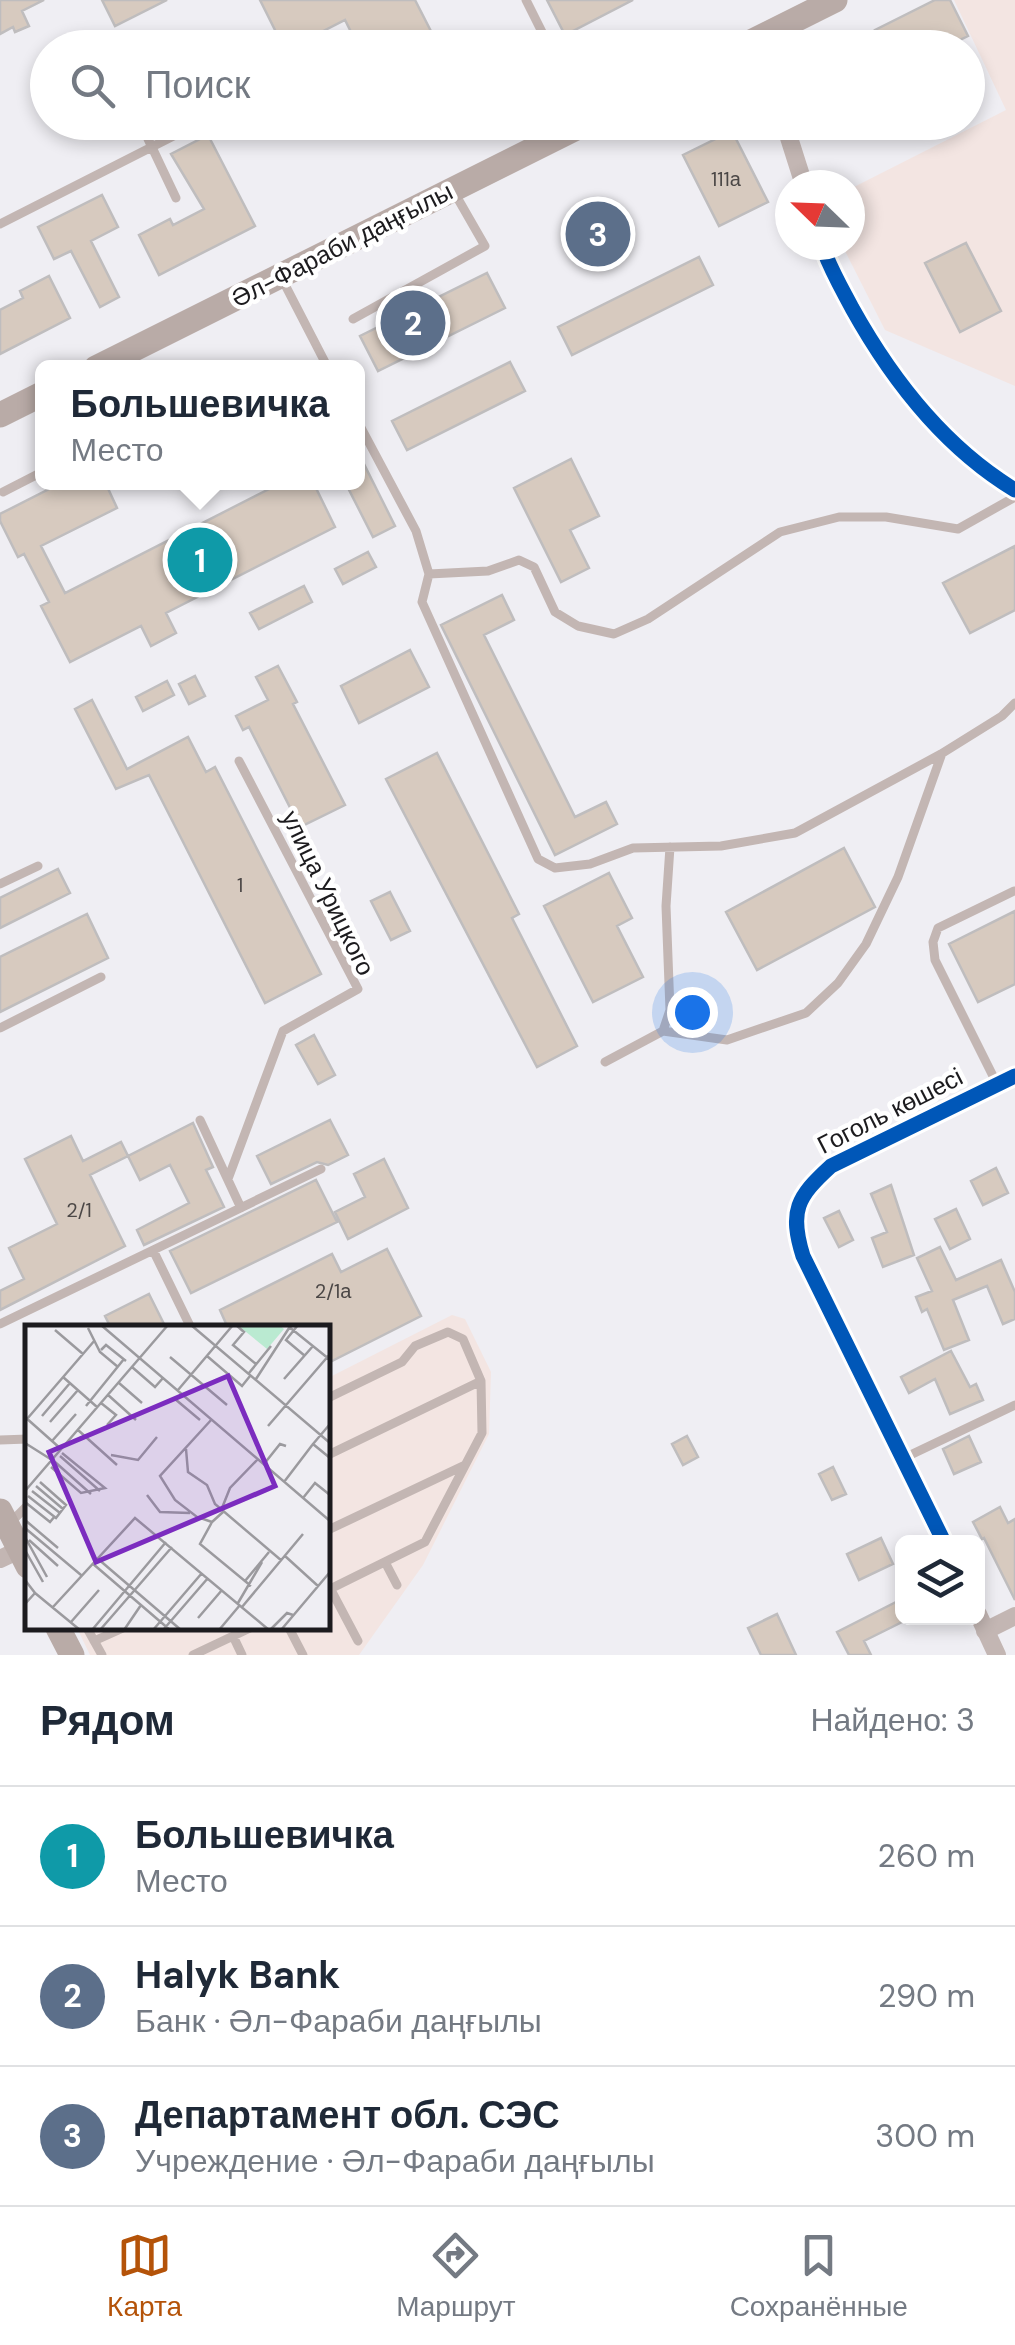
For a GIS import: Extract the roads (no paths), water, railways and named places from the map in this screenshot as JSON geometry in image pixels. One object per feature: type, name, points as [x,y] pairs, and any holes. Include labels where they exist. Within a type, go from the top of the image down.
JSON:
[{"type":"main road","points":[[769,30],[804,7],[835,0]]},
{"type":"main road","name":"Әл-Фараби даңғылы","points":[[112,360],[552,140]]},
{"type":"main road","points":[[0,415],[35,401]]},
{"type":"main road","points":[[4,1519],[16,1559]]},
{"type":"main road","points":[[59,1630],[72,1655]]},
{"type":"street","points":[[790,140],[799,170]]},
{"type":"street","points":[[826,260],[878,356],[914,401],[984,471],[1015,493]]},
{"type":"street","name":"Гоголь көшесі","points":[[904,1458],[803,1256],[795,1219],[798,1203],[831,1166],[1015,1076]]},
{"type":"street","points":[[904,1458],[941,1535]]},
{"type":"street","points":[[985,1621],[1015,1616]]},
{"type":"street","points":[[982,1625],[996,1655]]},
{"type":"lane","points":[[526,0],[541,30]]},
{"type":"lane","points":[[148,140],[176,198]]},
{"type":"lane","points":[[0,224],[167,140]]},
{"type":"lane","points":[[353,318],[484,246],[453,189]]},
{"type":"lane","points":[[280,275],[324,360]]},
{"type":"lane","points":[[365,435],[416,532],[430,574],[422,602],[538,858],[555,868],[590,864],[633,848],[722,846],[795,833],[941,754],[1002,716],[1015,703]]},
{"type":"lane","points":[[3,492],[35,476]]},
{"type":"lane","points":[[430,574],[488,571],[518,560],[534,566],[555,612],[578,626],[614,634],[648,619],[780,532],[838,517],[886,517],[958,529],[1015,493]]},
{"type":"lane","points":[[605,1062],[663,1031],[727,1040],[806,1013],[838,983],[866,944],[898,877],[941,754]]},
{"type":"lane","name":"улица Урицкого","points":[[228,1179],[284,1031],[358,989],[238,761]]},
{"type":"lane","points":[[663,1031],[670,1010],[666,924],[670,847]]},
{"type":"lane","points":[[0,884],[38,866]]},
{"type":"lane","points":[[998,1084],[935,960],[933,942],[938,928],[1014,891]]},
{"type":"lane","points":[[0,1028],[101,977]]},
{"type":"lane","points":[[200,1120],[241,1208]]},
{"type":"lane","points":[[0,1324],[321,1169]]},
{"type":"lane","points":[[153,1250],[190,1325]]},
{"type":"lane","points":[[330,1397],[402,1362],[415,1346],[448,1332],[463,1339],[482,1381],[482,1433],[425,1542],[330,1589]]},
{"type":"lane","points":[[330,1454],[482,1381]]},
{"type":"lane","points":[[904,1458],[1015,1405]]},
{"type":"lane","points":[[0,1440],[25,1439]]},
{"type":"lane","points":[[330,1529],[466,1464]]},
{"type":"lane","points":[[384,1562],[397,1585]]},
{"type":"lane","points":[[330,1591],[358,1642]]},
{"type":"lane","points":[[88,1630],[102,1655]]},
{"type":"lane","points":[[94,1641],[119,1630]]},
{"type":"lane","points":[[193,1655],[246,1630]]},
{"type":"lane","points":[[290,1630],[302,1655]]},
{"type":"lane","points":[[233,1636],[242,1655]]},
{"type":"place","name":"Департамент обл. СЭС","points":[[598,234]]},
{"type":"place","name":"Halyk Bank","points":[[413,323]]},
{"type":"place","name":"Большевичка","points":[[200,560]]}]
